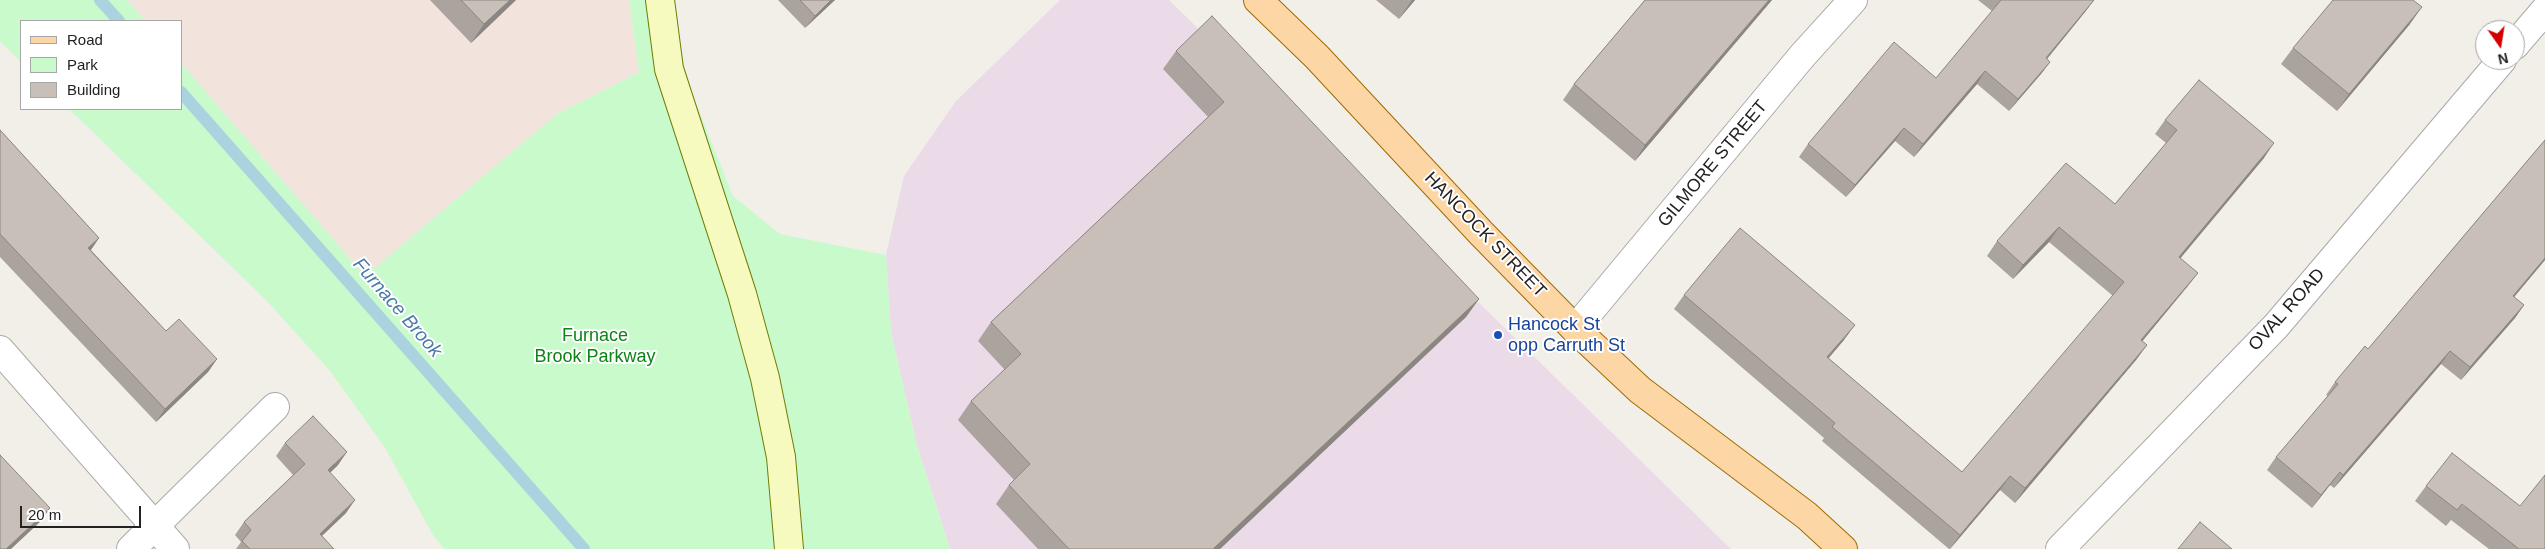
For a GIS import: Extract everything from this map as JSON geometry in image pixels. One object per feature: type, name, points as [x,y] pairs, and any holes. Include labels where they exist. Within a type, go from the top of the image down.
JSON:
[{"type":"main road","points":[[660,0],[669,69],[742,294],[765,378],[781,457],[789,549]]},
{"type":"main road","name":"HANCOCK STREET","points":[[1258,0],[1317,57],[1481,233],[1574,329],[1640,390],[1807,516],[1843,549]]},
{"type":"street","name":"GILMORE STREET","points":[[1574,329],[1803,55],[1853,0]]},
{"type":"street","points":[[2525,33],[2545,10]]},
{"type":"street","name":"OVAL ROAD","points":[[2060,549],[2276,326],[2494,70]]},
{"type":"street","points":[[0,350],[175,549]]},
{"type":"street","points":[[131,549],[275,407]]},
{"type":"shaded area","points":[[127,0],[629,0],[639,72],[557,114],[365,276],[182,64],[182,20],[145,20]]},
{"type":"shaded area","points":[[1060,0],[1169,0],[1731,549],[950,549],[916,442],[891,332],[886,255],[904,176],[956,101]]},
{"type":"green space","points":[[0,0],[127,0],[145,20],[20,20],[20,61],[0,41]]},
{"type":"green space","name":"Furnace Brook Parkway","points":[[629,0],[673,0],[687,81],[733,196],[780,234],[886,255],[891,332],[916,442],[950,549],[444,549],[433,535],[384,446],[330,371],[266,300],[70,110],[182,110],[182,64],[365,276],[557,114],[639,72]]},
{"type":"building","points":[[461,0],[510,0],[484,24]]},
{"type":"building","points":[[800,0],[831,0],[815,16]]},
{"type":"building","points":[[1645,0],[1769,0],[1645,145],[1574,84]]},
{"type":"building","points":[[2001,0],[2094,0],[2046,58],[2050,62],[2018,99],[1985,71],[1923,144],[1904,128],[1855,185],[1808,144],[1894,42],[1936,78]]},
{"type":"building","points":[[2333,0],[2413,0],[2422,7],[2349,94],[2293,48]]},
{"type":"building","points":[[1212,16],[1479,299],[1213,549],[1069,549],[1009,485],[1030,464],[971,401],[1021,354],[991,322],[1224,102],[1176,51]]},
{"type":"building","points":[[2199,80],[2274,143],[2179,257],[2198,273],[2141,340],[2147,345],[2025,488],[2010,476],[1960,535],[1832,427],[1835,423],[1684,295],[1740,228],[1855,325],[1827,357],[1962,472],[2124,282],[2059,227],[2023,265],[1997,241],[2066,163],[2115,204],[2177,130],[2165,120]]},
{"type":"building","points":[[0,130],[99,238],[88,248],[166,331],[179,319],[217,359],[165,409],[0,234]]},
{"type":"building","points":[[2545,140],[2545,258],[2513,296],[2524,305],[2470,367],[2450,351],[2343,475],[2340,472],[2321,495],[2276,457],[2338,384],[2335,382],[2365,346],[2368,349]]},
{"type":"building","points":[[313,416],[347,452],[328,470],[355,500],[320,534],[334,549],[250,549],[242,541],[251,530],[244,522],[305,464],[285,443]]},
{"type":"building","points":[[2452,453],[2520,506],[2545,475],[2545,549],[2519,549],[2462,504],[2457,510],[2426,486]]},
{"type":"building","points":[[0,455],[50,508],[6,549],[0,549]]},
{"type":"building","points":[[2200,522],[2232,549],[2178,549]]},
{"type":"waterway","name":"Furnace Brook","points":[[100,0],[118,20]]},
{"type":"waterway","name":"Furnace Brook","points":[[182,93],[584,549]]},
{"type":"place","name":"Hancock St opp Carruth St","points":[[1498,335]]}]
